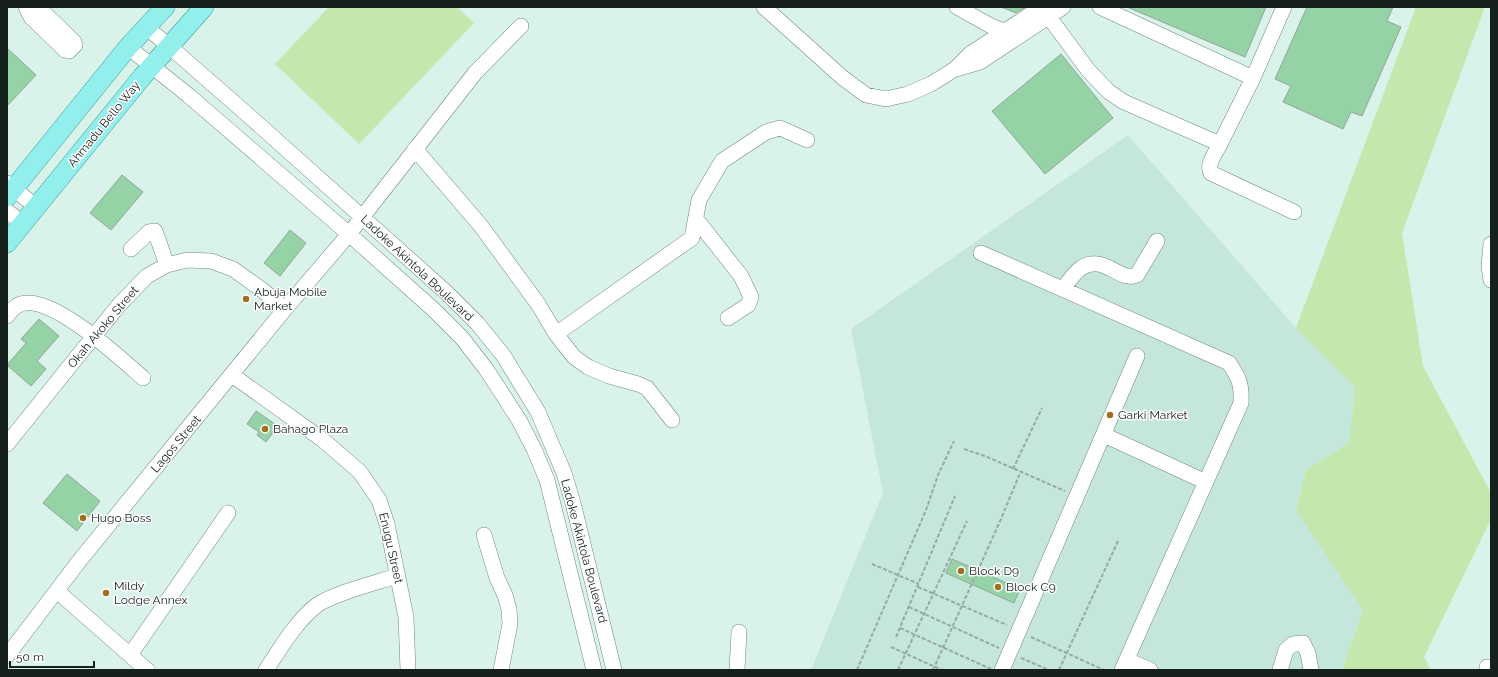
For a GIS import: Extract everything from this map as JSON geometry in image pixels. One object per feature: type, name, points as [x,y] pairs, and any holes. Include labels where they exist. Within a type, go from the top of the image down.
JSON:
[{"type":"main road","points":[[9,189],[146,27],[165,7]]},
{"type":"main road","name":"Ahmadu Bello Way","points":[[7,243],[152,65],[204,7]]},
{"type":"street","points":[[26,7],[31,17],[65,50],[69,51],[75,45],[74,42],[38,7]]},
{"type":"street","points":[[764,7],[843,78],[866,95],[886,99],[908,94],[931,84],[955,69],[970,54],[1011,34],[1045,12],[1062,7]]},
{"type":"street","points":[[957,7],[991,26],[1011,34]]},
{"type":"street","points":[[1100,7],[1253,78]]},
{"type":"street","points":[[1284,7],[1253,78],[1209,164],[1209,169],[1211,173],[1294,212]]},
{"type":"street","points":[[1045,12],[1088,70],[1109,92],[1124,102],[1220,144]]},
{"type":"street","name":"Lagos Street","points":[[7,656],[80,560],[285,309],[349,234],[475,73],[521,26]]},
{"type":"street","name":"Ladoke Akintola Boulevard","points":[[146,27],[362,216],[447,293],[477,323],[503,355],[538,412],[564,473],[614,670]]},
{"type":"street","name":"Ladoke Akintola Boulevard","points":[[128,48],[152,65],[349,234],[434,310],[462,338],[486,369],[519,420],[534,449],[547,480],[594,670]]},
{"type":"street","points":[[556,334],[692,238],[700,200],[722,162],[766,132],[780,128],[807,140]]},
{"type":"street","points":[[415,149],[481,226],[538,304],[556,334],[574,357],[588,367],[608,376],[647,388],[672,420]]},
{"type":"street","points":[[9,189],[36,207]]},
{"type":"street","points":[[7,211],[23,224]]},
{"type":"street","points":[[696,219],[741,276],[751,297],[748,304],[728,318]]},
{"type":"street","points":[[131,249],[149,232],[155,231],[168,265]]},
{"type":"street","points":[[1063,289],[1080,269],[1086,265],[1096,263],[1108,266],[1125,276],[1132,277],[1137,275],[1157,241]]},
{"type":"street","points":[[1491,244],[1489,266],[1491,280]]},
{"type":"street","points":[[981,253],[1228,363],[1238,376],[1242,388],[1241,403],[1178,548],[1124,665],[1150,670]]},
{"type":"street","name":"Okah Akoko Street","points":[[7,444],[119,305],[146,276],[168,265],[187,260],[211,261],[233,269],[261,289],[285,309]]},
{"type":"street","points":[[7,316],[20,304],[32,303],[53,310],[76,323],[94,336],[143,378]]},
{"type":"street","points":[[1002,670],[1137,356]]},
{"type":"street","name":"Enugu Street","points":[[232,375],[323,440],[360,472],[379,500],[388,524],[406,617],[408,670]]},
{"type":"street","points":[[1104,435],[1206,482]]},
{"type":"street","points":[[130,655],[228,513]]},
{"type":"street","points":[[484,534],[496,578],[505,595],[509,609],[510,624],[501,670]]},
{"type":"street","points":[[266,670],[302,618],[318,605],[338,595],[397,576]]},
{"type":"street","points":[[57,591],[147,670]]},
{"type":"street","points":[[737,670],[739,632]]},
{"type":"street","points":[[1280,670],[1286,650],[1293,644],[1303,643],[1308,653],[1311,670]]},
{"type":"path","points":[[1013,469],[1042,408]]},
{"type":"path","points":[[857,670],[954,441]]},
{"type":"path","points":[[964,449],[985,456],[1077,496]]},
{"type":"path","points":[[933,670],[1020,472]]},
{"type":"path","points":[[896,637],[955,496]]},
{"type":"path","points":[[898,670],[967,521]]},
{"type":"path","points":[[1059,670],[1118,541]]},
{"type":"path","points":[[872,564],[898,575],[933,593]]},
{"type":"path","points":[[909,607],[1049,670]]},
{"type":"path","points":[[900,628],[994,670]]},
{"type":"path","points":[[891,647],[942,670]]},
{"type":"shaded area","name":"Garki Market","points":[[1128,135],[1296,328],[1355,387],[1349,443],[1306,470],[1296,509],[1363,610],[1342,670],[811,670],[883,493],[851,329]]},
{"type":"green space","points":[[329,7],[457,7],[474,23],[359,144],[275,64]]},
{"type":"green space","points":[[1416,7],[1485,7],[1402,233],[1423,366],[1491,493],[1491,519],[1424,657],[1431,670],[1342,670],[1363,610],[1296,510],[1306,470],[1349,443],[1355,387],[1296,328]]},
{"type":"building","points":[[1001,7],[1026,7],[1016,13]]},
{"type":"building","points":[[1127,7],[1266,7],[1245,57]]},
{"type":"building","points":[[1307,7],[1393,7],[1387,21],[1401,27],[1362,116],[1351,112],[1343,129],[1283,102],[1291,86],[1275,79]]},
{"type":"building","points":[[7,48],[36,75],[7,106]]},
{"type":"building","points":[[1061,54],[1113,118],[1045,174],[992,111]]},
{"type":"building","points":[[122,175],[143,192],[111,230],[90,213]]},
{"type":"building","points":[[290,230],[306,243],[280,276],[264,263]]},
{"type":"building","points":[[39,319],[59,336],[37,361],[46,369],[31,386],[7,365],[26,343],[21,339]]},
{"type":"building","name":"Bahago Plaza","points":[[256,411],[278,426],[266,442],[257,435],[259,432],[247,424]]},
{"type":"building","points":[[67,474],[100,501],[77,531],[43,503]]},
{"type":"building","points":[[952,559],[1020,589],[1014,603],[946,573]]},
{"type":"place","name":"Abuja Mobile Market","points":[[246,299]]},
{"type":"place","name":"Garki Market","points":[[1110,415]]},
{"type":"place","name":"Bahago Plaza","points":[[265,429]]},
{"type":"place","name":"Hugo Boss","points":[[83,518]]},
{"type":"place","name":"Block D9","points":[[961,571]]},
{"type":"place","name":"Block C9","points":[[998,587]]},
{"type":"place","name":"Mildy Lodge Annex","points":[[106,593]]}]
